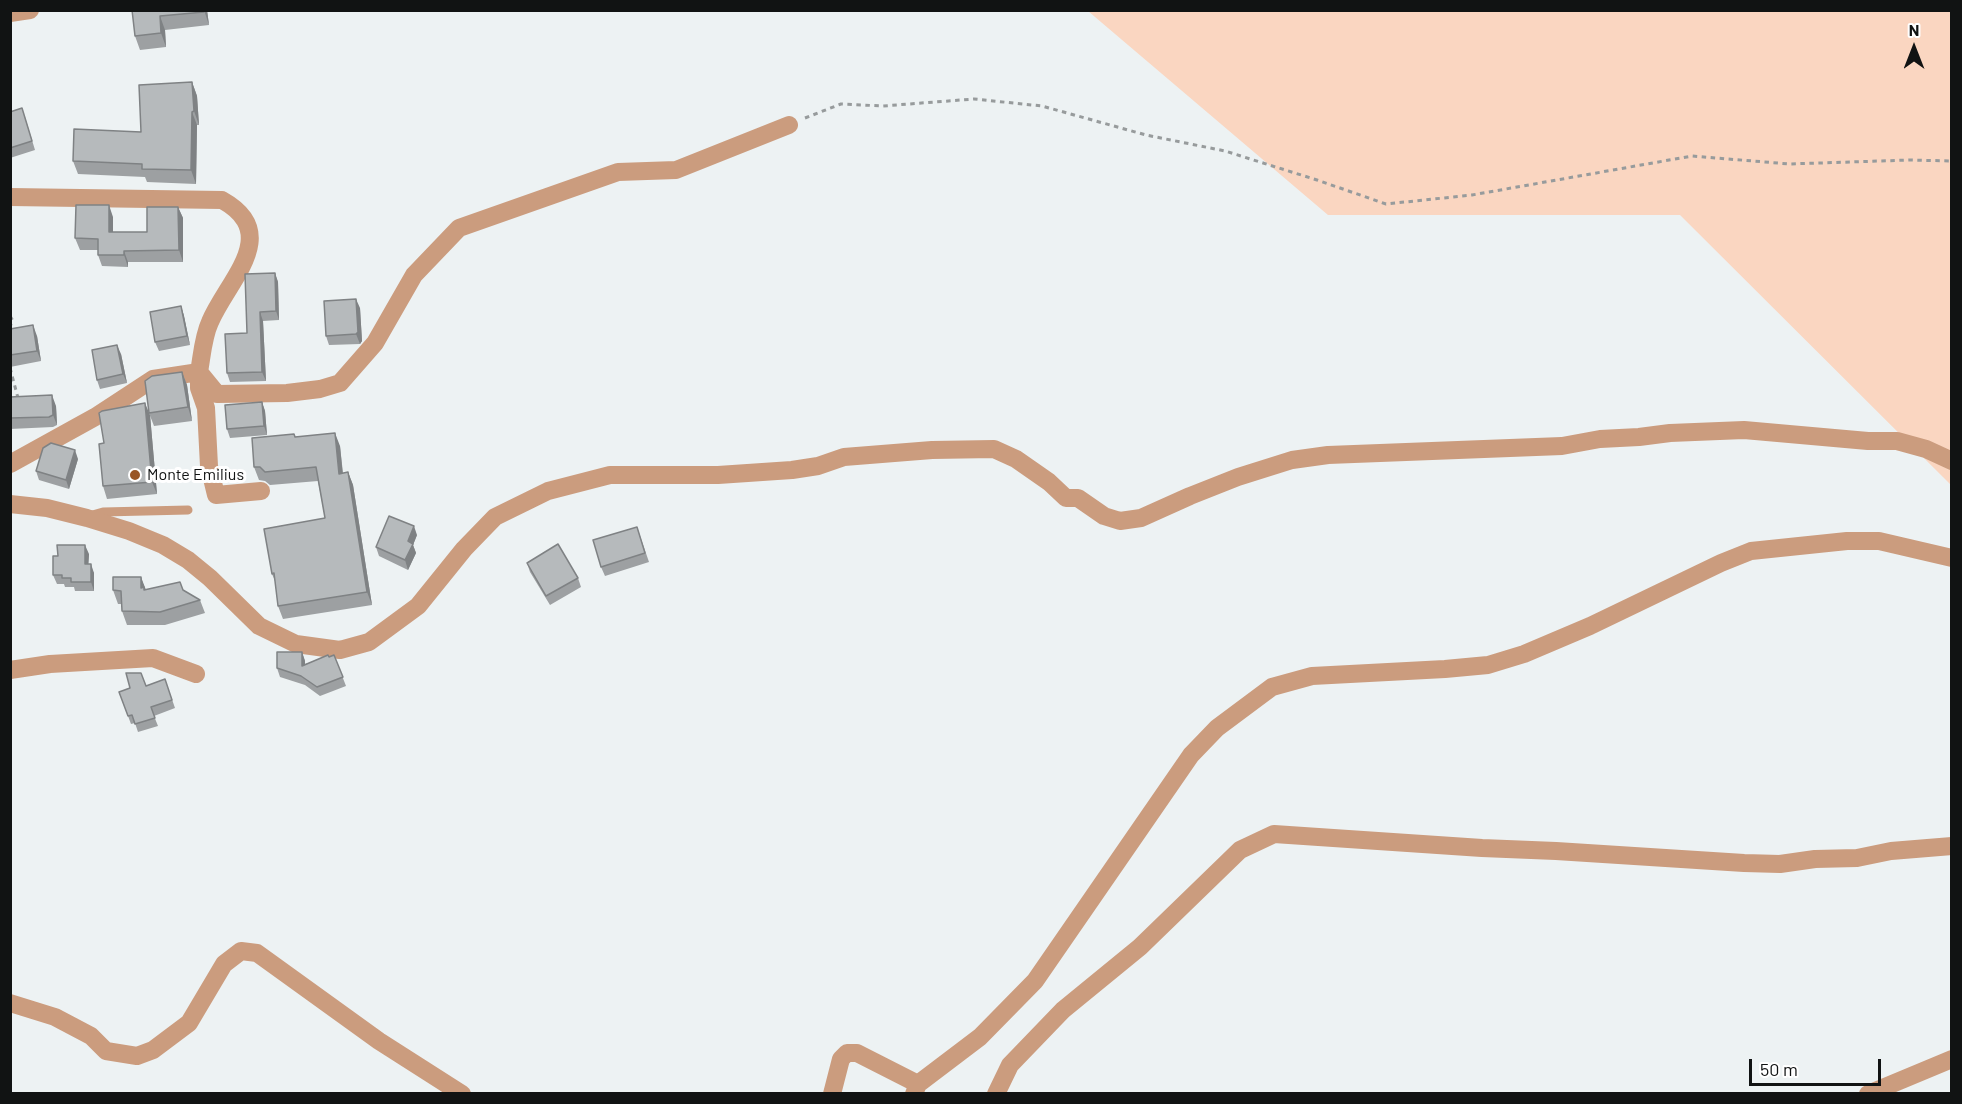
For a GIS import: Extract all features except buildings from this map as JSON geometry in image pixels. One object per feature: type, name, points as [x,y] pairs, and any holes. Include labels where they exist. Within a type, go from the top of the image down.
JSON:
[{"type":"street","points":[[10,13],[30,10]]},
{"type":"street","points":[[199,372],[217,394],[287,393],[320,389],[340,383],[375,342],[414,275],[459,228],[618,172],[676,170],[789,125]]},
{"type":"street","points":[[10,197],[222,200],[235,207],[246,221],[250,240],[248,256],[209,323],[199,372],[199,388],[206,408],[209,466],[216,495],[261,491]]},
{"type":"street","points":[[10,464],[95,417],[153,379],[199,372]]},
{"type":"street","points":[[10,504],[47,508],[84,517],[129,531],[163,546],[188,560],[210,578],[259,626],[296,644],[340,650],[369,642],[418,606],[464,549],[495,517],[548,491],[609,475],[718,475],[792,470],[818,466],[844,457],[932,450],[994,449],[1033,470],[1066,498],[1078,498],[1104,516],[1120,521],[1141,518],[1190,496],[1269,466],[1328,454],[1562,446],[1600,439],[1744,430],[1868,441],[1897,441],[1926,449],[1952,461]]},
{"type":"street","points":[[832,1094],[841,1059],[847,1053],[857,1053],[916,1089],[980,1037],[1035,981],[1191,755],[1217,728],[1272,687],[1312,676],[1445,669],[1488,664],[1524,654],[1750,551],[1847,541],[1879,541],[1952,558]]},
{"type":"street","points":[[10,670],[50,664],[153,658],[196,674]]},
{"type":"street","points":[[996,1094],[1010,1065],[1063,1010],[1140,947],[1240,850],[1274,834],[1780,864],[1815,859],[1857,858],[1891,850],[1952,846]]},
{"type":"street","points":[[10,1003],[55,1017],[91,1036],[106,1051],[137,1056],[153,1050],[189,1023],[224,964],[240,951],[257,953],[379,1041],[462,1094]]},
{"type":"street","points":[[1868,1094],[1952,1059]]},
{"type":"lane","points":[[84,517],[103,512],[188,510]]},
{"type":"path","points":[[789,125],[842,104],[883,106],[974,99],[1042,106],[1146,135],[1225,151],[1386,204],[1472,195],[1692,156],[1789,165],[1910,160],[1952,161]]},
{"type":"path","points":[[10,316],[13,321],[10,326]]},
{"type":"path","points":[[10,368],[18,398]]},
{"type":"shaded area","points":[[1088,11],[1951,11],[1951,485],[1680,215],[1328,215]]},
{"type":"place","name":"Monte Emilius","points":[[135,475]]}]
